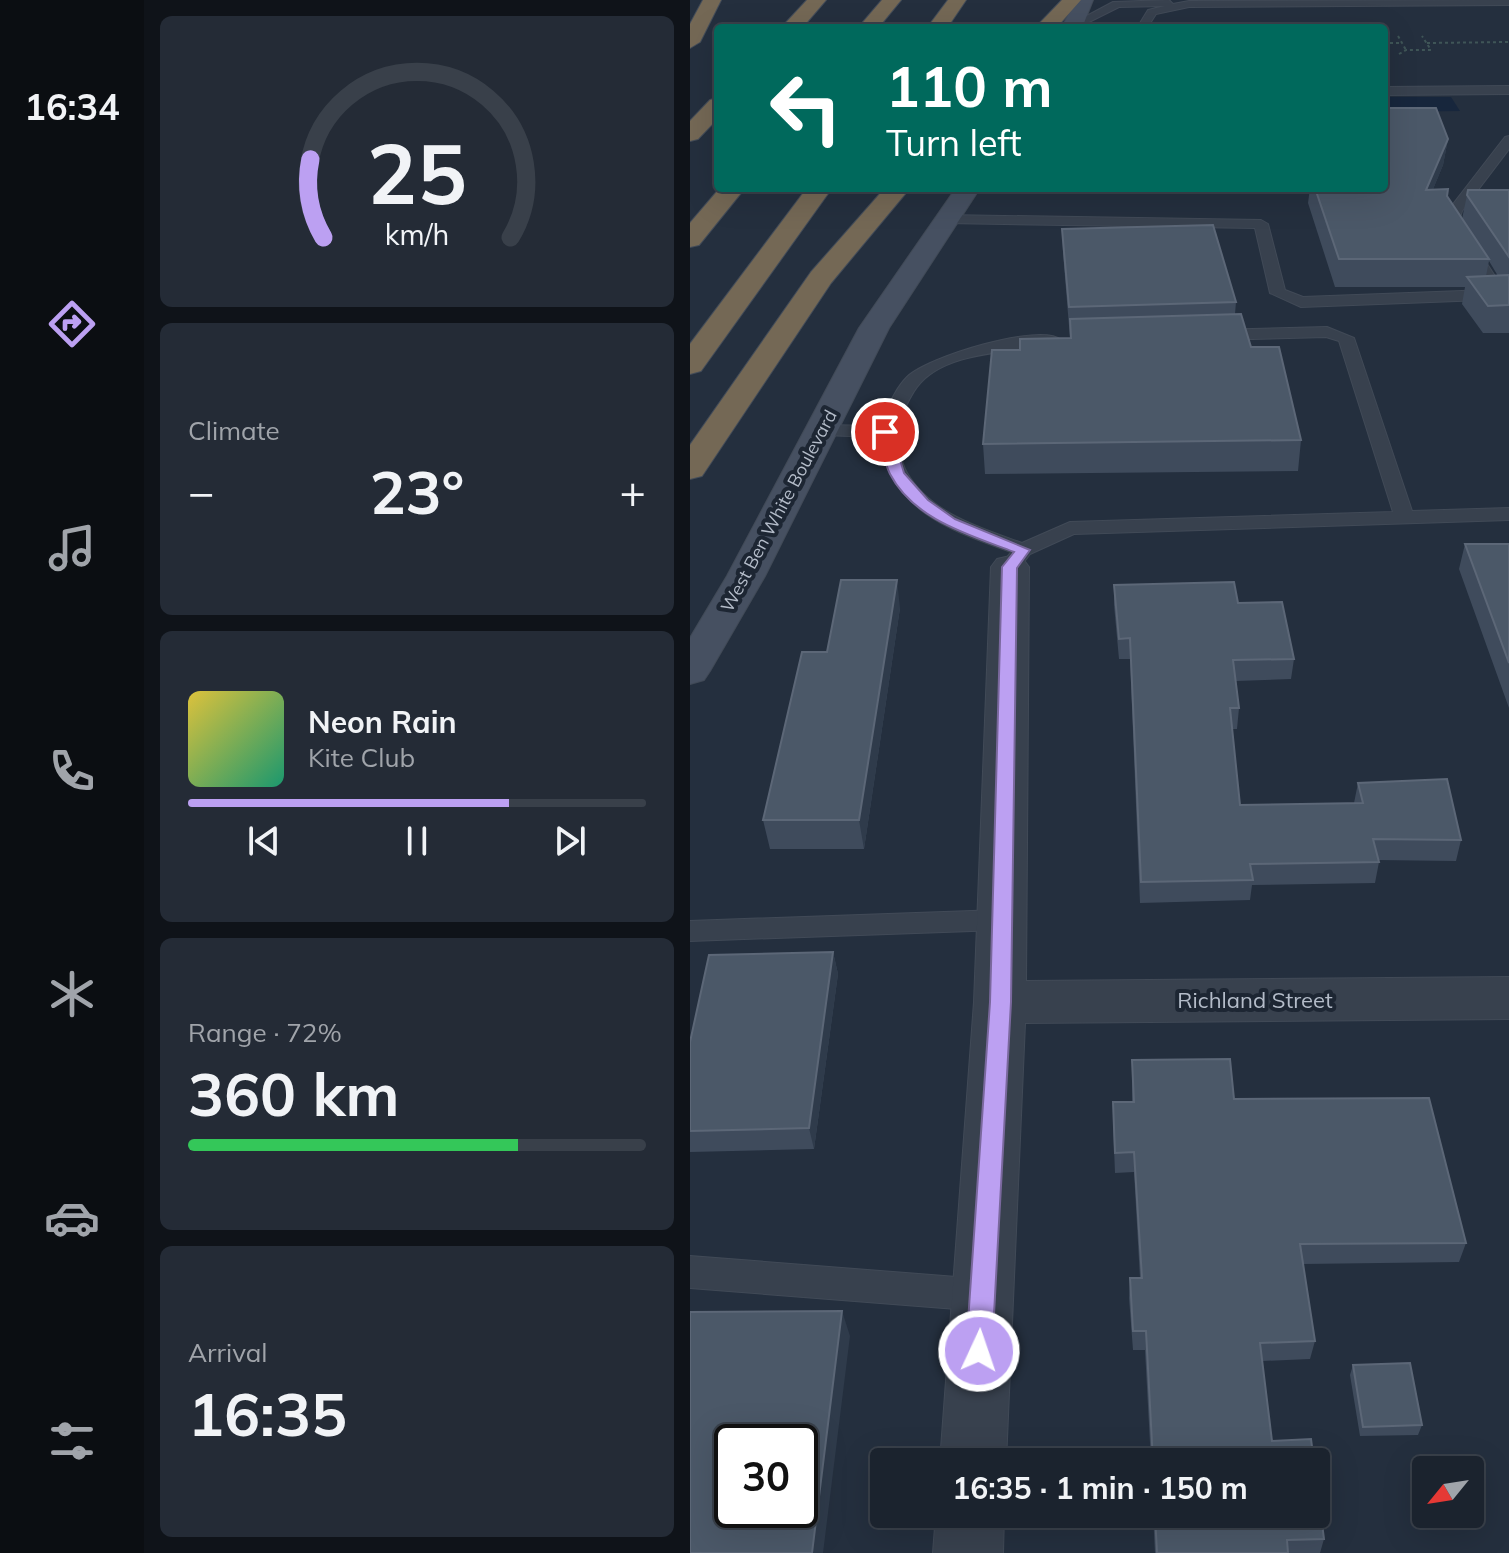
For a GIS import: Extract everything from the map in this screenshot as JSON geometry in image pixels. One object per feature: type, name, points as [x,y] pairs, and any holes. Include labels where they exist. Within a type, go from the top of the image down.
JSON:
[{"type":"highway","points":[[690,12],[710,0]]},
{"type":"highway","points":[[690,42],[710,0]]},
{"type":"highway","points":[[795,24],[817,0]]},
{"type":"highway","points":[[871,24],[892,0]]},
{"type":"highway","points":[[940,24],[957,0]]},
{"type":"highway","points":[[1049,24],[1072,0]]},
{"type":"highway","points":[[690,134],[714,109]]},
{"type":"highway","points":[[690,239],[730,192]]},
{"type":"highway","points":[[690,365],[817,192]]},
{"type":"highway","points":[[690,469],[821,278],[895,192]]},
{"type":"main road","points":[[1073,24],[1084,0]]},
{"type":"main road","name":"West Ben White Boulevard","points":[[690,671],[746,576],[874,328],[965,192]]},
{"type":"street","points":[[974,1448],[1000,1002],[1000,920],[1016,559]]},
{"type":"street","name":"Richland Street","points":[[1000,1002],[1509,998]]},
{"type":"street","points":[[968,1553],[969,1528]]},
{"type":"lane","points":[[1078,24],[1117,4],[1140,1],[1189,4],[1509,2]]},
{"type":"lane","points":[[1144,24],[1152,12],[1189,4]]},
{"type":"lane","points":[[1388,91],[1509,90]]},
{"type":"lane","points":[[1504,294],[1452,221],[1455,211],[1509,140]]},
{"type":"lane","points":[[946,219],[1261,224],[1278,293],[1301,302],[1504,294]]},
{"type":"lane","points":[[1188,336],[1327,332],[1346,338],[1404,517]]},
{"type":"lane","points":[[1065,340],[1009,342],[962,356],[914,379],[885,432],[897,474],[923,503],[1016,559],[1070,528],[1509,514]]},
{"type":"lane","points":[[823,430],[885,432]]},
{"type":"lane","points":[[690,931],[1000,920]]},
{"type":"lane","points":[[690,1272],[982,1295]]},
{"type":"path","points":[[1422,35],[1431,50],[1406,50],[1402,43],[1397,36],[1422,35]]},
{"type":"path","points":[[1427,43],[1509,42]]},
{"type":"path","points":[[1388,43],[1402,43]]},
{"type":"water","points":[[1388,97],[1451,97],[1460,111],[1388,112]]},
{"type":"building","points":[[1388,108],[1436,108],[1448,139],[1426,190],[1448,189],[1447,196],[1489,259],[1339,259],[1316,192],[1388,192]]},
{"type":"building","points":[[1468,190],[1509,190],[1509,257],[1467,195]]},
{"type":"building","points":[[1213,225],[1236,302],[1069,307],[1062,229]]},
{"type":"building","points":[[1509,275],[1509,305],[1488,306],[1467,277]]},
{"type":"building","points":[[1241,314],[1251,347],[1279,347],[1301,440],[983,444],[992,350],[1020,350],[1020,339],[1071,338],[1070,319]]},
{"type":"building","points":[[1465,544],[1509,544],[1509,663]]},
{"type":"building","points":[[841,580],[897,580],[859,820],[763,820],[802,652],[827,652]]},
{"type":"building","points":[[1234,582],[1238,603],[1282,602],[1294,659],[1233,660],[1239,708],[1230,708],[1240,805],[1363,803],[1358,783],[1447,779],[1461,840],[1373,839],[1379,862],[1250,864],[1253,880],[1141,882],[1130,638],[1119,639],[1114,585]]},
{"type":"building","points":[[833,952],[809,1128],[690,1131],[690,1042],[709,955]]},
{"type":"building","points":[[1230,1059],[1234,1099],[1429,1098],[1466,1243],[1300,1244],[1315,1341],[1260,1343],[1272,1441],[1311,1439],[1312,1448],[1152,1448],[1146,1331],[1133,1331],[1130,1278],[1142,1278],[1134,1152],[1115,1153],[1113,1102],[1134,1102],[1132,1060]]},
{"type":"building","points":[[842,1311],[818,1505],[818,1424],[714,1424],[714,1528],[815,1528],[812,1553],[690,1553],[690,1312]]},
{"type":"building","points":[[1410,1363],[1422,1425],[1363,1427],[1353,1365]]},
{"type":"building","points":[[1156,1528],[1323,1528],[1324,1539],[1287,1540],[1288,1553],[1157,1553]]},
{"type":"route","points":[[885,432],[897,474],[923,503],[950,522],[1023,550],[1010,567],[1000,1002],[979,1351]]}]
